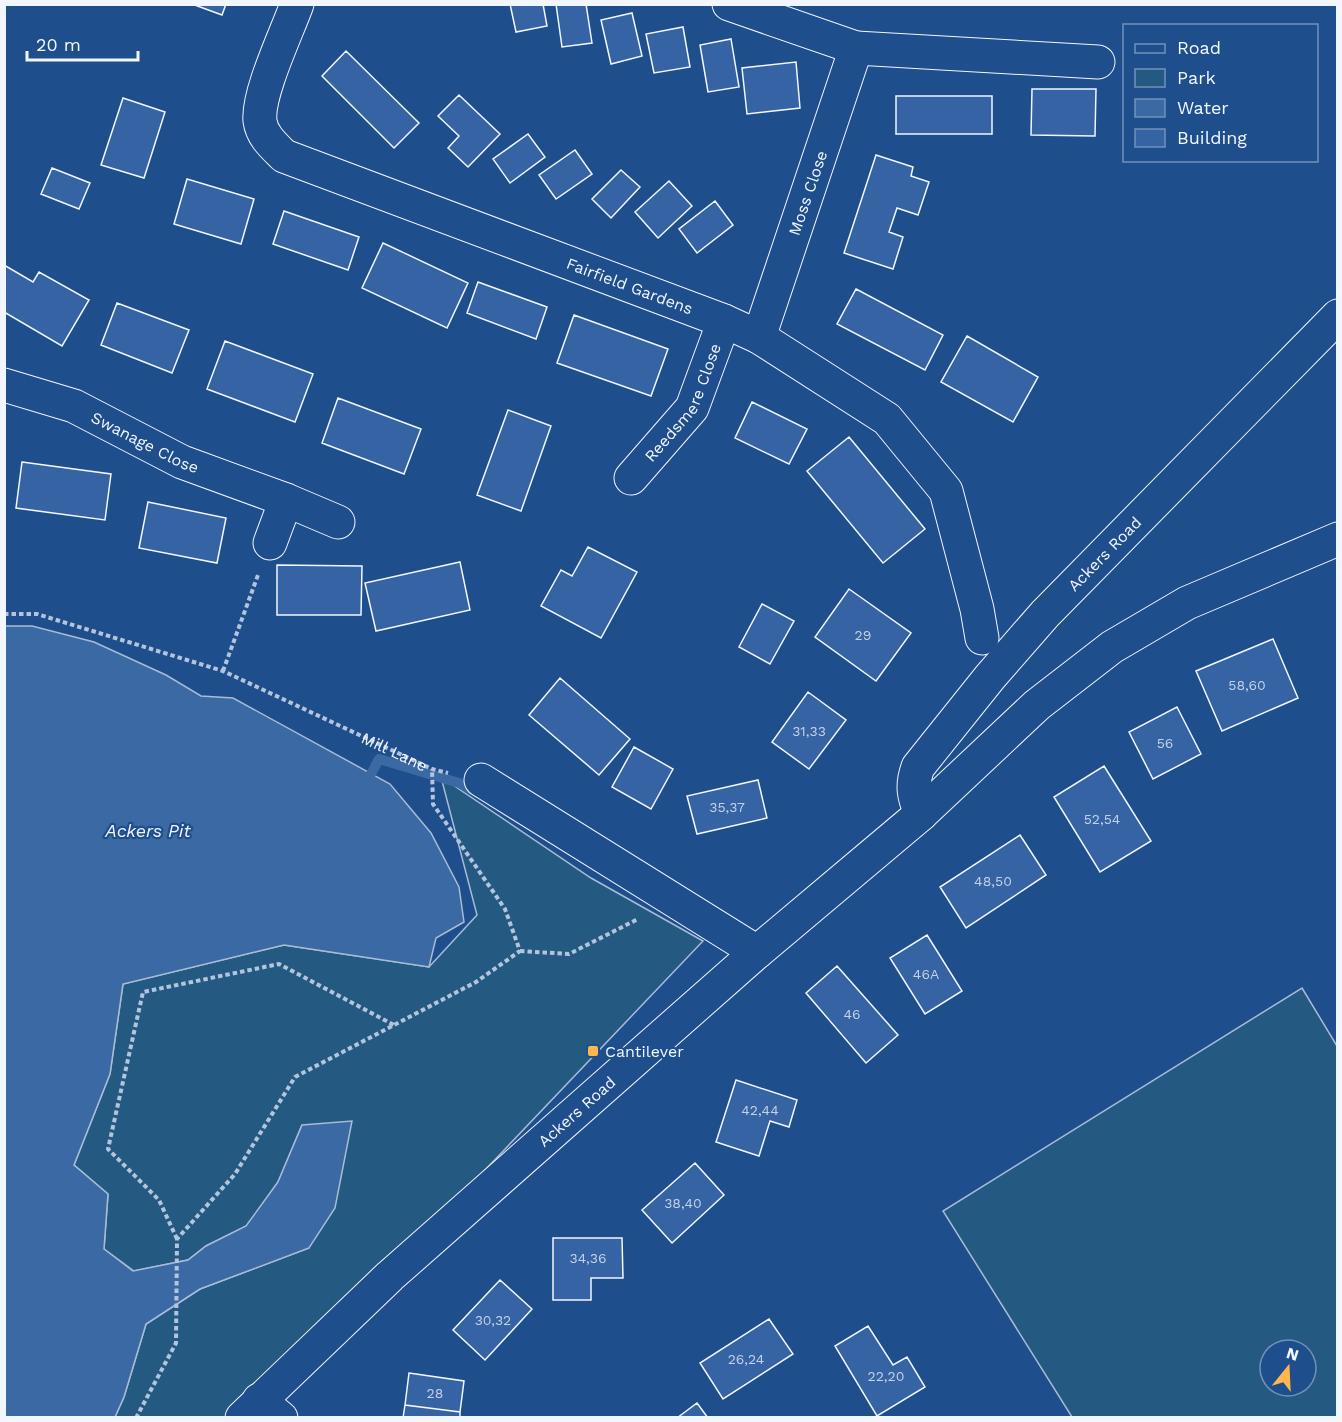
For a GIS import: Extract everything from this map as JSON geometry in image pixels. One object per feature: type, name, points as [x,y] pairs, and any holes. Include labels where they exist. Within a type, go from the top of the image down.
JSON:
[{"type":"street","name":"Fairfield Gardens","points":[[297,4],[260,103],[260,123],[269,142],[284,156],[724,321],[759,337],[887,419],[946,491],[977,609],[982,638]]},
{"type":"street","points":[[729,4],[856,48],[1098,62]]},
{"type":"street","name":"Moss Close","points":[[759,337],[856,48]]},
{"type":"street","name":"Ackers Road","points":[[921,814],[913,795],[914,777],[918,767],[990,677],[1045,615],[1338,316]]},
{"type":"street","name":"Reedsmere Close","points":[[631,478],[692,408],[724,321]]},
{"type":"street","name":"Swanage Close","points":[[4,385],[74,406],[182,462],[286,500],[338,522]]},
{"type":"street","points":[[270,543],[286,500]]},
{"type":"street","name":"Ackers Road","points":[[261,1412],[390,1276],[757,952],[921,814],[1037,705],[1112,647],[1187,603],[1338,539]]},
{"type":"street","points":[[481,780],[757,952]]},
{"type":"path","points":[[223,671],[270,543]]},
{"type":"path","name":"Mill Lane","points":[[4,614],[37,614],[223,671],[432,769],[481,780]]},
{"type":"path","points":[[432,769],[433,804],[505,909],[520,951]]},
{"type":"path","points":[[177,1239],[235,1174],[295,1077],[476,982],[520,951],[569,954],[676,900]]},
{"type":"path","points":[[136,1418],[176,1342],[177,1239],[159,1200],[108,1149],[143,992],[279,964],[394,1025]]},
{"type":"green space","points":[[441,777],[591,878],[703,941],[250,1417],[115,1417],[124,1397],[146,1324],[200,1289],[309,1248],[302,1125],[278,1182],[247,1226],[206,1246],[188,1260],[134,1271],[104,1249],[108,1194],[74,1165],[110,1074],[123,984],[284,945],[429,967],[477,915]]},
{"type":"green space","points":[[1302,988],[1337,1046],[1337,1417],[1072,1417],[943,1211]]},
{"type":"water","name":"Ackers Pit","points":[[4,626],[32,626],[94,642],[166,675],[201,696],[233,698],[390,784],[431,833],[459,887],[464,922],[436,938],[429,967],[284,945],[123,984],[110,1074],[74,1165],[108,1194],[104,1249],[133,1271],[188,1260],[206,1246],[246,1226],[278,1182],[302,1125],[352,1121],[335,1208],[309,1248],[200,1289],[146,1324],[124,1397],[115,1417],[5,1417]]},
{"type":"building","points":[[192,4],[226,4],[222,15]]},
{"type":"building","points":[[510,4],[543,4],[547,26],[516,32]]},
{"type":"building","points":[[556,4],[586,4],[592,43],[562,47]]},
{"type":"building","points":[[632,13],[642,56],[611,64],[601,20]]},
{"type":"building","points":[[683,27],[690,67],[654,73],[646,34]]},
{"type":"building","points":[[731,39],[739,87],[708,92],[700,45]]},
{"type":"building","points":[[346,51],[419,123],[394,148],[322,76]]},
{"type":"building","points":[[796,62],[800,108],[747,114],[742,68]]},
{"type":"building","points":[[1032,89],[1096,89],[1095,136],[1031,135]]},
{"type":"building","points":[[459,95],[500,134],[468,167],[448,148],[459,136],[438,116]]},
{"type":"building","points":[[896,96],[992,96],[992,134],[896,134]]},
{"type":"building","points":[[123,98],[165,112],[144,178],[101,165]]},
{"type":"building","points":[[528,134],[545,157],[510,183],[493,159]]},
{"type":"building","points":[[575,150],[592,174],[556,199],[539,175]]},
{"type":"building","points":[[876,155],[913,167],[911,176],[929,182],[918,215],[897,208],[889,232],[903,237],[893,269],[844,253]]},
{"type":"building","points":[[52,168],[90,183],[79,209],[41,194]]},
{"type":"building","points":[[621,170],[640,187],[611,218],[592,199]]},
{"type":"building","points":[[187,179],[254,199],[241,244],[174,224]]},
{"type":"building","points":[[669,181],[692,206],[658,238],[635,212]]},
{"type":"building","points":[[715,201],[733,225],[697,253],[679,229]]},
{"type":"building","points":[[284,211],[359,237],[348,270],[273,244]]},
{"type":"building","points":[[383,243],[468,283],[447,328],[362,288]]},
{"type":"building","points":[[4,265],[33,282],[39,272],[89,300],[62,346],[4,312]]},
{"type":"building","points":[[478,282],[547,307],[536,339],[467,313]]},
{"type":"building","points":[[856,289],[943,335],[925,370],[837,324]]},
{"type":"building","points":[[117,303],[189,330],[172,373],[101,345]]},
{"type":"building","points":[[574,315],[668,349],[651,396],[557,363]]},
{"type":"building","points":[[967,336],[1038,377],[1013,422],[941,382]]},
{"type":"building","points":[[225,341],[313,374],[295,422],[207,389]]},
{"type":"building","points":[[338,398],[421,429],[404,474],[322,443]]},
{"type":"building","points":[[752,402],[807,429],[789,464],[735,438]]},
{"type":"building","points":[[508,410],[551,426],[521,511],[477,495]]},
{"type":"building","points":[[849,437],[925,529],[883,563],[807,471]]},
{"type":"building","points":[[22,462],[111,474],[105,520],[16,508]]},
{"type":"building","points":[[148,502],[226,518],[217,563],[139,548]]},
{"type":"building","points":[[588,547],[637,572],[601,638],[541,606],[561,570],[572,576]]},
{"type":"building","points":[[460,562],[470,610],[376,631],[365,583]]},
{"type":"building","points":[[277,565],[362,566],[361,615],[277,615]]},
{"type":"building","points":[[849,589],[911,633],[876,681],[815,637]]},
{"type":"building","points":[[762,604],[794,621],[770,664],[739,647]]},
{"type":"building","points":[[1273,639],[1298,698],[1222,731],[1196,671]]},
{"type":"building","points":[[560,678],[630,739],[599,775],[529,715]]},
{"type":"building","points":[[808,692],[846,720],[809,769],[772,742]]},
{"type":"building","points":[[1177,707],[1201,754],[1153,779],[1129,732]]},
{"type":"building","points":[[634,747],[673,769],[651,809],[612,787]]},
{"type":"building","points":[[1104,766],[1151,841],[1100,872],[1054,797]]},
{"type":"building","points":[[758,780],[767,818],[697,834],[687,796]]},
{"type":"building","points":[[1020,835],[1046,875],[966,928],[940,887]]},
{"type":"building","points":[[927,935],[962,991],[925,1014],[890,958]]},
{"type":"building","points":[[837,966],[898,1035],[866,1063],[806,993]]},
{"type":"building","points":[[736,1080],[797,1100],[789,1127],[770,1121],[759,1156],[716,1142]]},
{"type":"building","points":[[695,1163],[724,1195],[672,1243],[642,1210]]},
{"type":"building","points":[[553,1238],[622,1238],[623,1278],[591,1278],[591,1300],[553,1300]]},
{"type":"building","points":[[500,1280],[532,1309],[485,1360],[453,1330]]},
{"type":"building","points":[[769,1319],[793,1354],[723,1399],[700,1363]]},
{"type":"building","points":[[868,1326],[893,1365],[907,1357],[925,1387],[877,1416],[835,1346]]},
{"type":"building","points":[[409,1373],[464,1381],[460,1412],[405,1405]]},
{"type":"building","points":[[697,1403],[708,1418],[677,1418]]},
{"type":"building","points":[[405,1405],[460,1412],[460,1418],[403,1418]]},
{"type":"waterway","points":[[371,774],[379,759],[459,783],[477,793]]},
{"type":"place","name":"Cantilever","points":[[593,1051]]}]
